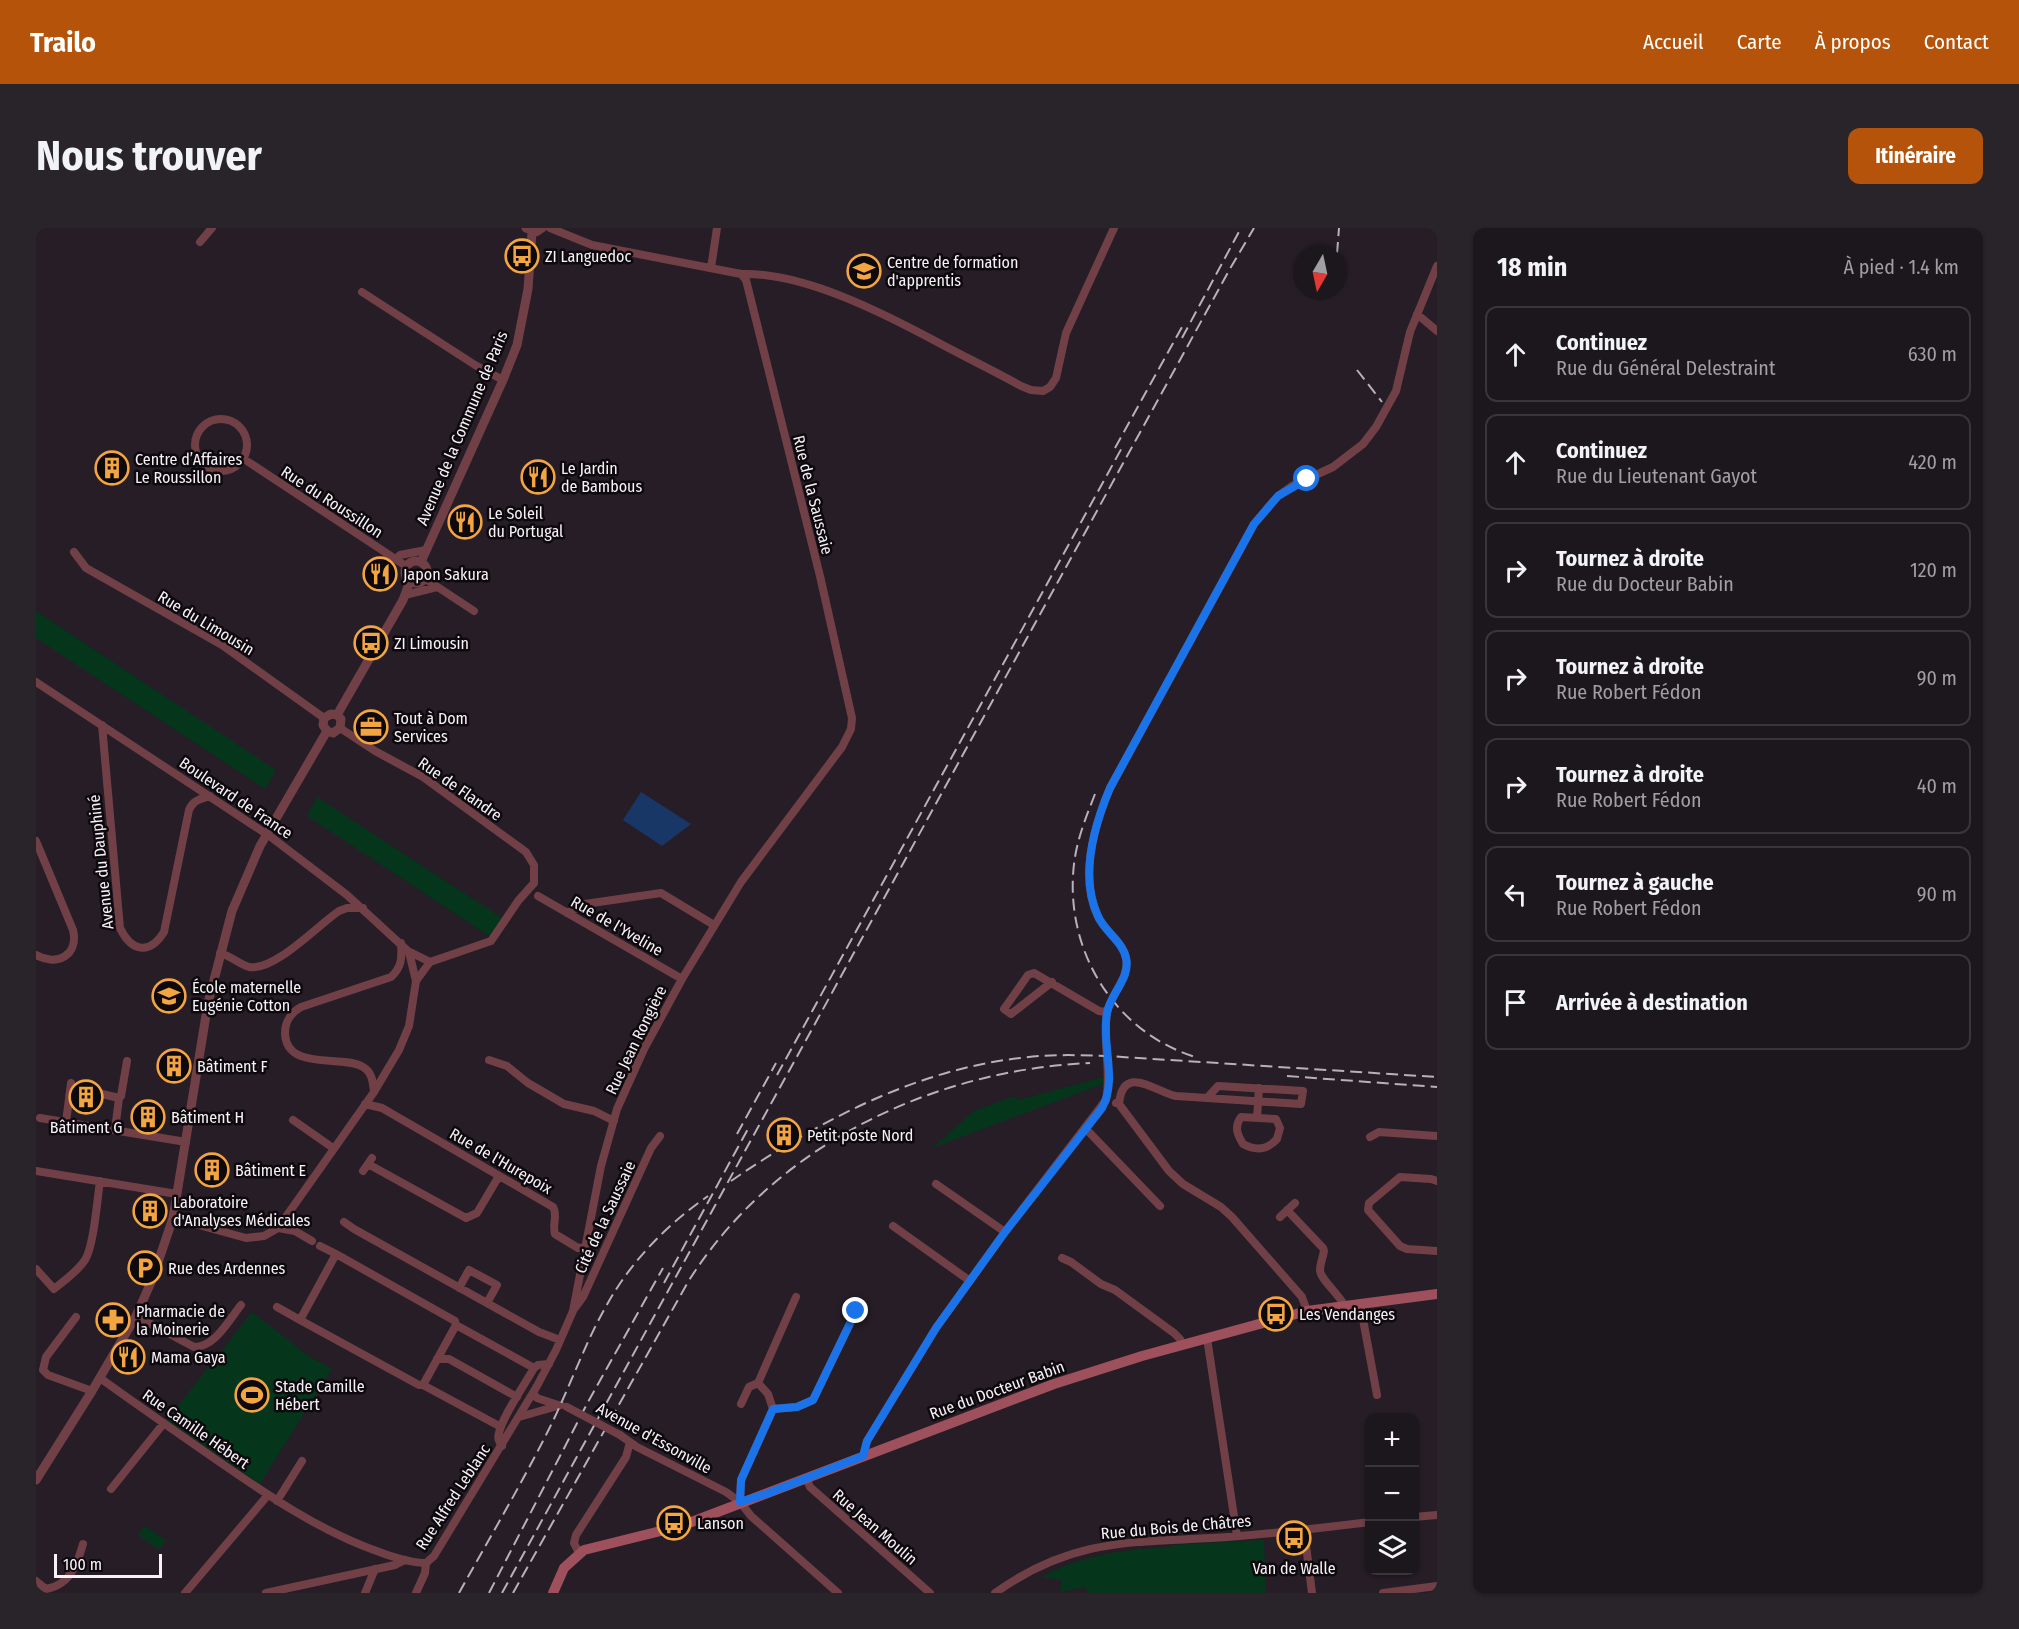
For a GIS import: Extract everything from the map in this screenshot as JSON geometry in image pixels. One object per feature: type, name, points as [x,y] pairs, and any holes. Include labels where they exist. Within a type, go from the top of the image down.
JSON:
[{"type":"main road","name":"Rue du Docteur Babin","points":[[579,1553],[592,1547],[668,1530],[1054,1384],[1183,1345],[1307,1311],[1437,1294]]},
{"type":"main road","points":[[556,1592],[564,1568],[579,1553]]},
{"type":"street","points":[[200,242],[212,228]]},
{"type":"street","points":[[529,230],[542,228]]},
{"type":"street","points":[[550,228],[592,245],[741,274],[761,274],[825,290],[911,327],[1021,386],[1039,391],[1050,387],[1056,378],[1066,333],[1113,228]]},
{"type":"street","points":[[711,268],[717,228]]},
{"type":"street","name":"Avenue de la Commune de Paris","points":[[421,562],[511,361],[521,327],[528,289],[529,230]]},
{"type":"street","points":[[863,1456],[867,1441],[936,1328],[1005,1232],[1106,1100],[1107,1012],[1125,974],[1126,958],[1098,918],[1091,897],[1089,874],[1091,848],[1098,817],[1110,788],[1254,524],[1278,496],[1292,486],[1333,467],[1355,451],[1382,418],[1398,384],[1408,339],[1437,266]]},
{"type":"street","name":"Rue de la Saussaie","points":[[741,274],[746,280],[815,556],[852,724]]},
{"type":"street","points":[[362,292],[475,366],[503,380]]},
{"type":"street","points":[[1417,314],[1437,331]]},
{"type":"street","points":[[219,419],[237,424],[247,440],[244,459],[235,468],[226,471],[216,471],[206,467],[198,458],[195,448],[199,432],[204,425],[219,419]]},
{"type":"street","name":"Rue du Roussillon","points":[[244,459],[406,566]]},
{"type":"street","points":[[396,559],[400,555],[426,550]]},
{"type":"street","name":"Rue du Limousin","points":[[74,552],[86,568],[222,645],[324,718]]},
{"type":"street","points":[[413,561],[421,562],[426,570],[424,578],[418,582],[410,581],[405,575],[406,566],[413,561]]},
{"type":"street","points":[[424,578],[474,611]]},
{"type":"street","points":[[337,715],[405,595],[410,581]]},
{"type":"street","points":[[405,595],[437,587]]},
{"type":"street","name":"Boulevard de France","points":[[36,682],[268,834],[363,908],[410,952],[426,961]]},
{"type":"street","points":[[329,714],[337,715],[342,722],[340,728],[336,732],[327,731],[323,725],[324,718],[329,714]]},
{"type":"street","name":"Rue Jean Rongière","points":[[525,1405],[549,1364],[574,1306],[601,1166],[614,1121],[639,1058],[682,979],[741,882],[833,761],[849,735],[852,724]]},
{"type":"street","name":"Avenue du Dauphiné","points":[[102,725],[118,919],[124,937],[132,945],[141,948],[148,947],[155,944],[164,932],[189,810],[194,802],[210,796]]},
{"type":"street","name":"Rue de Flandre","points":[[340,728],[438,788],[526,852],[532,860],[536,876],[534,883],[488,943],[426,961]]},
{"type":"street","points":[[36,1480],[136,1316],[160,1258],[173,1218],[206,1011],[220,953],[241,886],[327,731]]},
{"type":"street","points":[[36,841],[73,930],[74,939],[69,952],[59,959],[47,960],[36,955]]},
{"type":"street","points":[[567,913],[585,904],[661,893],[714,925]]},
{"type":"street","name":"Rue de l'Yveline","points":[[538,896],[682,979]]},
{"type":"street","points":[[220,953],[247,966],[263,966],[272,962],[339,911],[347,908],[363,908]]},
{"type":"street","points":[[382,1108],[370,1074],[363,1067],[310,1059],[297,1053],[286,1039],[285,1025],[292,1014],[302,1006],[391,977],[400,966],[401,944]]},
{"type":"street","points":[[173,1218],[246,1238],[264,1236],[278,1228],[376,1088],[404,1038],[413,1007],[416,981],[410,952]]},
{"type":"street","points":[[416,981],[426,961]]},
{"type":"street","points":[[1052,982],[1011,1014],[1004,1009],[1028,975],[1034,973],[1052,982],[1099,1011],[1107,1012]]},
{"type":"street","points":[[489,1060],[507,1066],[528,1083],[564,1104],[594,1111],[614,1121]]},
{"type":"street","points":[[115,1130],[127,1061]]},
{"type":"street","points":[[66,1122],[71,1083]]},
{"type":"street","points":[[1119,1104],[1120,1091],[1135,1083],[1148,1083],[1170,1095],[1301,1104],[1303,1091],[1218,1086],[1208,1097]]},
{"type":"street","points":[[1257,1118],[1259,1088]]},
{"type":"street","points":[[102,1094],[119,1098]]},
{"type":"street","points":[[1106,1100],[1119,1104],[1169,1171],[1183,1184],[1221,1207],[1232,1217],[1302,1298],[1307,1311]]},
{"type":"street","name":"Rue de l'Hurepoix","points":[[365,1104],[382,1108],[553,1207],[555,1234],[579,1248],[585,1247]]},
{"type":"street","points":[[1241,1117],[1257,1118],[1276,1119],[1280,1128],[1277,1139],[1265,1148],[1257,1149],[1243,1144],[1237,1133],[1236,1126],[1241,1117]]},
{"type":"street","points":[[40,1118],[186,1142]]},
{"type":"street","points":[[293,1120],[333,1148]]},
{"type":"street","points":[[1086,1129],[1160,1206]]},
{"type":"street","points":[[1370,1137],[1379,1132],[1437,1136]]},
{"type":"street","name":"Cité de la Saussaie","points":[[574,1306],[583,1298],[651,1148],[660,1136]]},
{"type":"street","points":[[368,1164],[466,1218],[477,1213],[500,1176]]},
{"type":"street","points":[[36,1171],[177,1194]]},
{"type":"street","points":[[1437,1181],[1400,1177],[1369,1203],[1368,1210],[1400,1246],[1407,1249],[1437,1251]]},
{"type":"street","points":[[36,1269],[54,1289],[84,1262],[89,1249],[100,1182]]},
{"type":"street","points":[[936,1184],[1005,1232]]},
{"type":"street","points":[[1280,1216],[1295,1203]]},
{"type":"street","points":[[292,1209],[295,1231]]},
{"type":"street","points":[[1287,1210],[1323,1248],[1321,1277],[1340,1295],[1344,1305]]},
{"type":"street","points":[[344,1222],[539,1332],[560,1340]]},
{"type":"street","points":[[893,1226],[970,1281]]},
{"type":"street","points":[[278,1228],[295,1231],[312,1241]]},
{"type":"street","points":[[320,1246],[534,1368]]},
{"type":"street","points":[[300,1320],[336,1254]]},
{"type":"street","points":[[1062,1258],[1101,1284],[1115,1290],[1174,1332],[1183,1345]]},
{"type":"street","points":[[459,1288],[469,1270],[497,1285],[487,1303]]},
{"type":"street","points":[[741,1404],[749,1387],[758,1383],[796,1296]]},
{"type":"street","points":[[1360,1304],[1377,1395]]},
{"type":"street","points":[[136,1316],[194,1347],[200,1347],[212,1342],[241,1305]]},
{"type":"street","points":[[277,1307],[419,1386],[423,1385],[501,1427]]},
{"type":"street","points":[[773,1409],[797,1407],[813,1400],[856,1311]]},
{"type":"street","points":[[76,1317],[46,1357],[43,1370],[48,1376],[92,1391]]},
{"type":"street","points":[[423,1385],[456,1324]]},
{"type":"street","points":[[1207,1338],[1237,1536]]},
{"type":"street","points":[[443,1349],[448,1359]]},
{"type":"street","points":[[437,1359],[448,1359],[517,1397]]},
{"type":"street","points":[[502,1446],[498,1437],[501,1427],[517,1397],[534,1368],[538,1365],[549,1364]]},
{"type":"street","name":"Rue Camille Hébert","points":[[100,1378],[276,1501],[349,1541],[405,1560],[426,1563]]},
{"type":"street","points":[[740,1502],[741,1480],[773,1409],[768,1394],[758,1383]]},
{"type":"street","name":"Avenue d'Essonville","points":[[535,1390],[537,1398],[564,1406],[726,1492],[740,1502],[751,1516],[838,1593]]},
{"type":"street","name":"Rue Alfred Leblanc","points":[[416,1593],[425,1573],[426,1563],[434,1556],[525,1405]]},
{"type":"street","points":[[519,1417],[564,1406]]},
{"type":"street","points":[[111,1489],[164,1423]]},
{"type":"street","points":[[579,1553],[574,1543],[576,1535],[626,1457],[630,1442]]},
{"type":"street","points":[[276,1501],[302,1461]]},
{"type":"street","name":"Rue Jean Moulin","points":[[806,1479],[810,1487],[930,1593]]},
{"type":"street","points":[[185,1593],[268,1495]]},
{"type":"street","points":[[1419,1517],[1437,1515]]},
{"type":"street","name":"Rue du Bois de Châtres","points":[[995,1593],[1056,1558],[1126,1542],[1237,1536],[1365,1523]]},
{"type":"street","points":[[1304,1529],[1312,1593]]},
{"type":"street","points":[[36,1581],[47,1591],[65,1582],[74,1568],[83,1544]]},
{"type":"street","points":[[266,1593],[375,1569],[405,1560]]},
{"type":"street","points":[[365,1593],[375,1569]]},
{"type":"street","points":[[1383,1593],[1406,1592],[1437,1586]]},
{"type":"green space","points":[[36,611],[276,770],[265,789],[36,638]]},
{"type":"green space","points":[[317,797],[502,918],[489,936],[307,816]]},
{"type":"green space","points":[[1105,1077],[1106,1083],[932,1148],[974,1111],[1015,1096],[1018,1100]]},
{"type":"green space","name":"Stade Camille Hébert","points":[[252,1312],[310,1357],[332,1369],[260,1484],[167,1420]]},
{"type":"green space","points":[[145,1526],[166,1540],[159,1550],[138,1535]]},
{"type":"green space","points":[[1264,1540],[1266,1593],[1087,1593],[1086,1587],[1060,1592],[1062,1580],[1041,1577],[1073,1563],[1104,1554],[1172,1545]]},
{"type":"water","points":[[641,792],[691,824],[662,846],[623,820]]},
{"type":"railway","points":[[1182,338],[1241,228]]},
{"type":"railway","points":[[502,1593],[1254,228]]},
{"type":"railway","points":[[1338,246],[1339,228]]},
{"type":"railway","points":[[1115,448],[1182,327]]},
{"type":"railway","points":[[1357,370],[1382,402]]},
{"type":"railway","points":[[777,1075],[1124,444]]},
{"type":"railway","points":[[1095,794],[1085,820],[1074,864],[1073,896],[1077,926],[1086,956],[1100,983],[1118,1007],[1140,1028],[1166,1045],[1195,1057]]},
{"type":"railway","points":[[731,1181],[798,1139],[868,1102],[943,1074],[981,1064],[1020,1058],[1053,1055],[1107,1056],[1437,1077]]},
{"type":"railway","points":[[737,1134],[776,1063]]},
{"type":"railway","points":[[513,1593],[688,1282],[723,1234],[764,1191],[811,1155],[862,1124],[916,1100],[972,1081],[1031,1069],[1090,1063]]},
{"type":"railway","points":[[1287,1076],[1437,1087]]},
{"type":"railway","points":[[664,1283],[749,1127]]},
{"type":"railway","points":[[459,1593],[538,1450],[557,1413],[592,1332],[619,1285],[653,1243],[679,1218],[708,1196]]},
{"type":"railway","points":[[489,1593],[588,1402],[663,1268]]},
{"type":"place","name":"ZI Languedoc","points":[[522,256]]},
{"type":"place","name":"Centre de formation d'apprentis","points":[[864,271]]},
{"type":"place","name":"Centre d’Affaires Le Roussillon","points":[[112,468]]},
{"type":"place","name":"Le Jardin de Bambous","points":[[538,477]]},
{"type":"place","name":"Le Soleil du Portugal","points":[[465,522]]},
{"type":"place","name":"Japon Sakura","points":[[380,574]]},
{"type":"place","name":"ZI Limousin","points":[[371,643]]},
{"type":"place","name":"Tout à Dom Services","points":[[371,727]]},
{"type":"place","name":"École maternelle Eugénie Cotton","points":[[169,996]]},
{"type":"place","name":"Bâtiment F","points":[[174,1066]]},
{"type":"place","name":"Bâtiment G","points":[[86,1097]]},
{"type":"place","name":"Bâtiment H","points":[[148,1117]]},
{"type":"place","name":"Petit poste Nord","points":[[784,1135]]},
{"type":"place","name":"Bâtiment E","points":[[212,1170]]},
{"type":"place","name":"Laboratoire d'Analyses Médicales","points":[[150,1211]]},
{"type":"place","name":"Rue des Ardennes","points":[[145,1268]]},
{"type":"place","name":"Les Vendanges","points":[[1276,1314]]},
{"type":"place","name":"Pharmacie de la Moinerie","points":[[113,1320]]},
{"type":"place","name":"Mama Gaya","points":[[128,1357]]},
{"type":"place","name":"Stade Camille Hébert","points":[[252,1395]]},
{"type":"place","name":"Lanson","points":[[674,1523]]},
{"type":"place","name":"Van de Walle","points":[[1294,1538]]},
{"type":"route","points":[[856,1311],[813,1400],[797,1407],[773,1409],[741,1480],[740,1502],[863,1456],[867,1441],[936,1328],[1005,1232],[1102,1108],[1108,1092],[1107,1012],[1125,974],[1126,958],[1098,918],[1091,897],[1089,874],[1091,848],[1098,817],[1110,788],[1254,524],[1278,496],[1307,479]]}]
